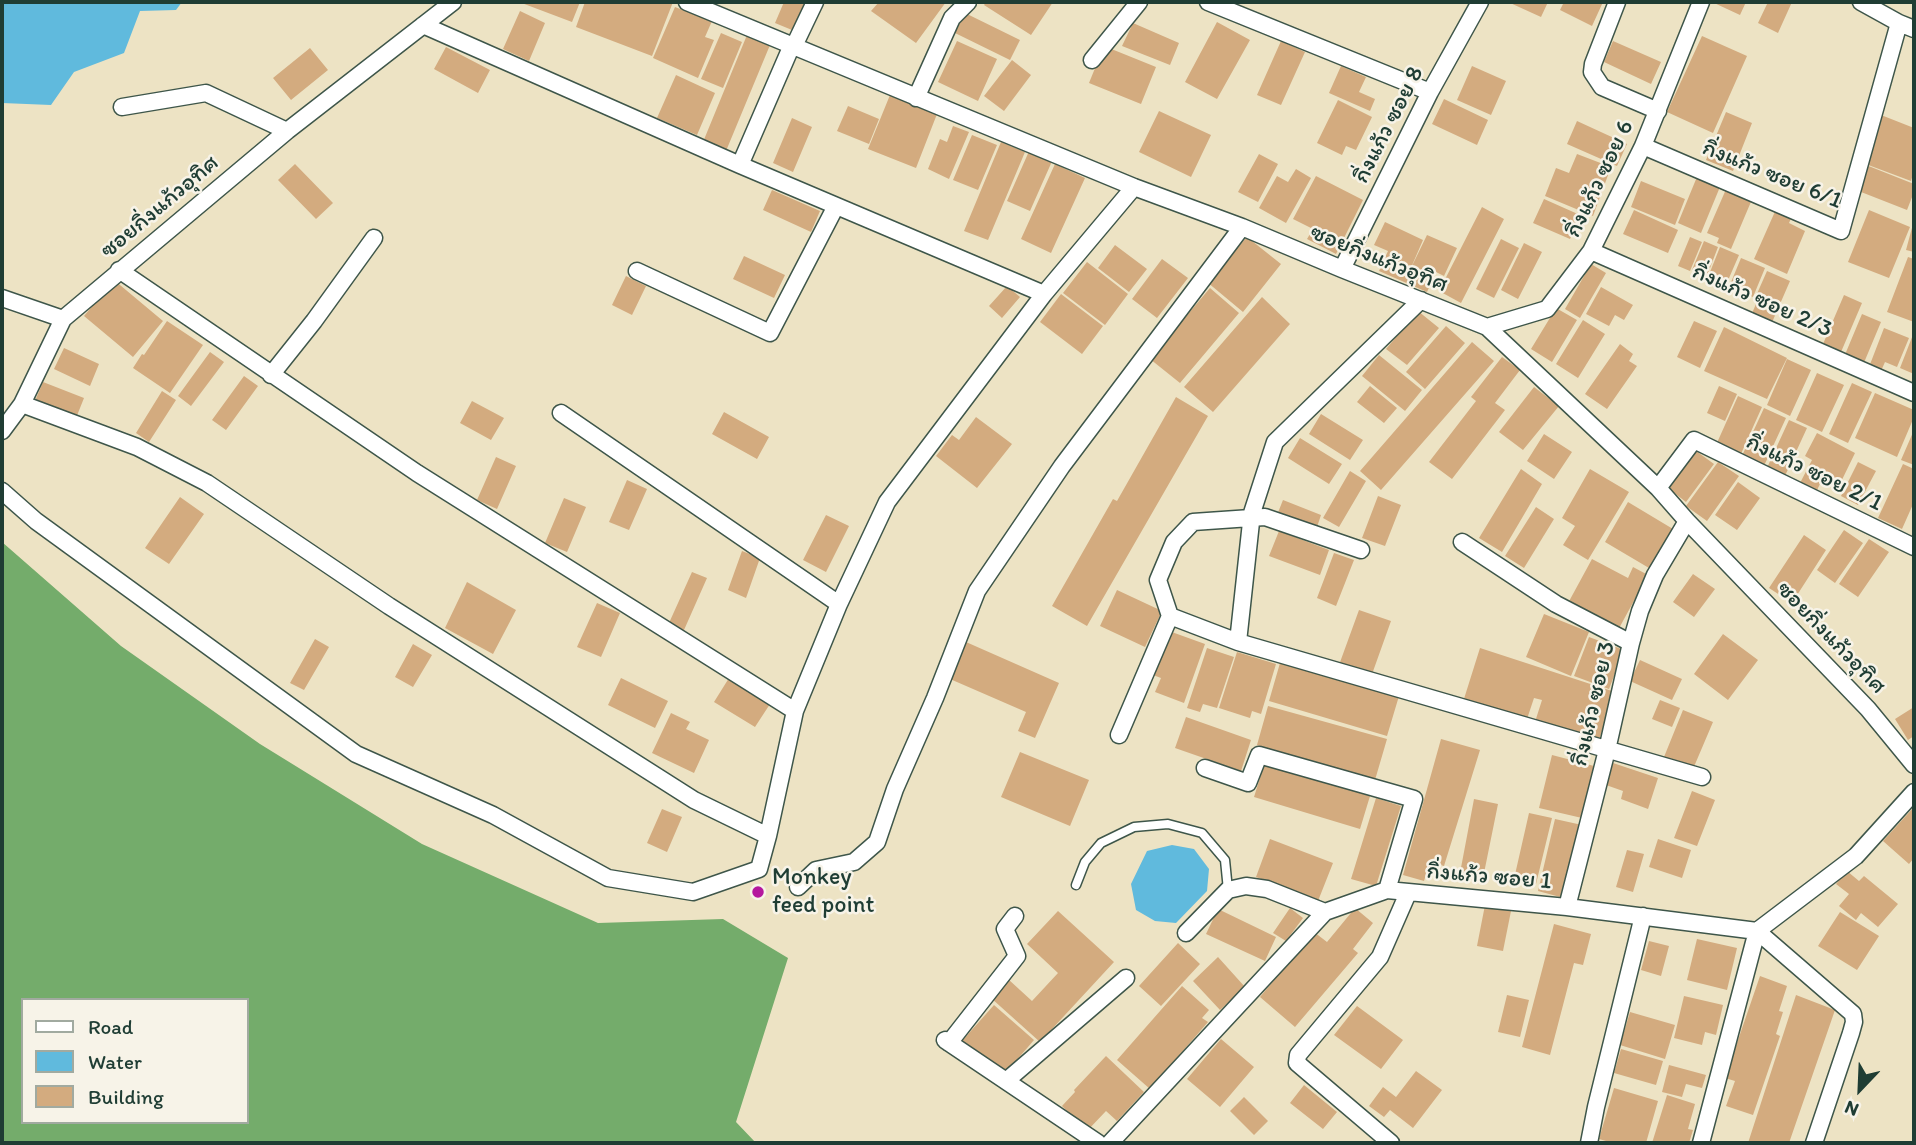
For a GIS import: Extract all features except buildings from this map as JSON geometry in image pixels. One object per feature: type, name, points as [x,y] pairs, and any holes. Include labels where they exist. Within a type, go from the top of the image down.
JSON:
[{"type":"street","name":"ซอยกิ่งแก้วอุทิศ","points":[[63,319],[287,131],[453,2]]},
{"type":"street","name":"ซอยกิ่งแก้วอุทิศ","points":[[687,2],[1134,187],[1242,227],[1487,327],[1658,488],[1868,709],[1914,765]]},
{"type":"street","points":[[740,165],[815,2]]},
{"type":"street","points":[[916,98],[952,18],[968,2]]},
{"type":"street","points":[[1092,60],[1139,2]]},
{"type":"street","points":[[1208,2],[1430,92]]},
{"type":"street","name":"กิ่งแก้ว ซอย 8","points":[[1342,269],[1430,92],[1479,2]]},
{"type":"street","points":[[1617,2],[1592,72],[1602,87],[1658,111]]},
{"type":"street","name":"กิ่งแก้ว ซอย 6","points":[[1487,327],[1548,309],[1591,251],[1643,146],[1701,2]]},
{"type":"street","points":[[1861,2],[1907,26]]},
{"type":"street","points":[[423,25],[740,165],[1044,294]]},
{"type":"street","name":"กิ่งแก้ว ซอย 6/1","points":[[1643,146],[1841,231],[1907,26]]},
{"type":"street","points":[[122,107],[205,93],[287,131]]},
{"type":"street","points":[[2,491],[36,521],[356,754],[493,815],[608,878],[693,892],[759,869],[795,711],[839,604],[887,502],[1044,294],[1134,187]]},
{"type":"street","points":[[637,271],[770,333],[836,206]]},
{"type":"street","points":[[798,887],[816,870],[854,862],[877,842],[895,789],[935,698],[977,591],[1062,466],[1242,227]]},
{"type":"street","points":[[271,375],[374,238]]},
{"type":"street","name":"กิ่งแก้ว ซอย 2/3","points":[[1591,251],[1914,393]]},
{"type":"street","points":[[119,270],[417,473],[795,711]]},
{"type":"street","points":[[2,298],[63,319],[22,404],[2,431]]},
{"type":"street","points":[[1238,642],[1252,518],[1275,442],[1421,300]]},
{"type":"street","points":[[22,404],[137,447],[207,483],[389,606],[694,800],[768,836]]},
{"type":"street","points":[[561,413],[839,604]]},
{"type":"street","name":"กิ่งแก้ว ซอย 2/1","points":[[1658,488],[1694,440],[1914,548]]},
{"type":"street","points":[[1119,735],[1170,616],[1158,580],[1174,542],[1193,522],[1265,517],[1361,550]]},
{"type":"street","name":"กิ่งแก้ว ซอย 3","points":[[1567,907],[1640,611],[1655,575],[1687,521]]},
{"type":"street","points":[[1462,541],[1556,604],[1631,643]]},
{"type":"street","points":[[1170,616],[1238,642],[1702,778]]},
{"type":"street","points":[[1205,768],[1248,783],[1259,755],[1414,799],[1387,891]]},
{"type":"street","points":[[1700,1143],[1758,931],[1856,856],[1914,792]]},
{"type":"street","points":[[1186,933],[1228,890],[1246,886],[1266,889],[1325,912]]},
{"type":"street","name":"กิ่งแก้ว ซอย 1","points":[[1110,1143],[1325,912],[1387,891],[1567,907],[1758,931]]},
{"type":"street","points":[[1391,1143],[1297,1063],[1298,1055],[1380,957],[1408,893]]},
{"type":"street","points":[[1015,916],[1005,929],[1017,956],[947,1042],[1098,1143]]},
{"type":"street","points":[[1589,1143],[1643,916]]},
{"type":"street","points":[[1758,931],[1853,1014],[1851,1033],[1814,1143]]},
{"type":"street","points":[[1006,1081],[1126,978]]},
{"type":"lane","points":[[1076,885],[1085,862],[1101,843],[1134,827],[1168,824],[1202,832],[1225,860],[1228,890]]},
{"type":"green space","points":[[2,542],[121,646],[260,744],[422,844],[598,923],[723,919],[788,958],[736,1122],[756,1143],[2,1143]]},
{"type":"water","points":[[2,2],[182,2],[176,10],[140,11],[124,53],[74,72],[51,105],[2,103]]},
{"type":"water","points":[[1172,845],[1194,849],[1209,869],[1207,891],[1176,923],[1155,921],[1136,910],[1131,884],[1147,851]]},
{"type":"place","name":"Monkey feed point","points":[[758,892]]}]
